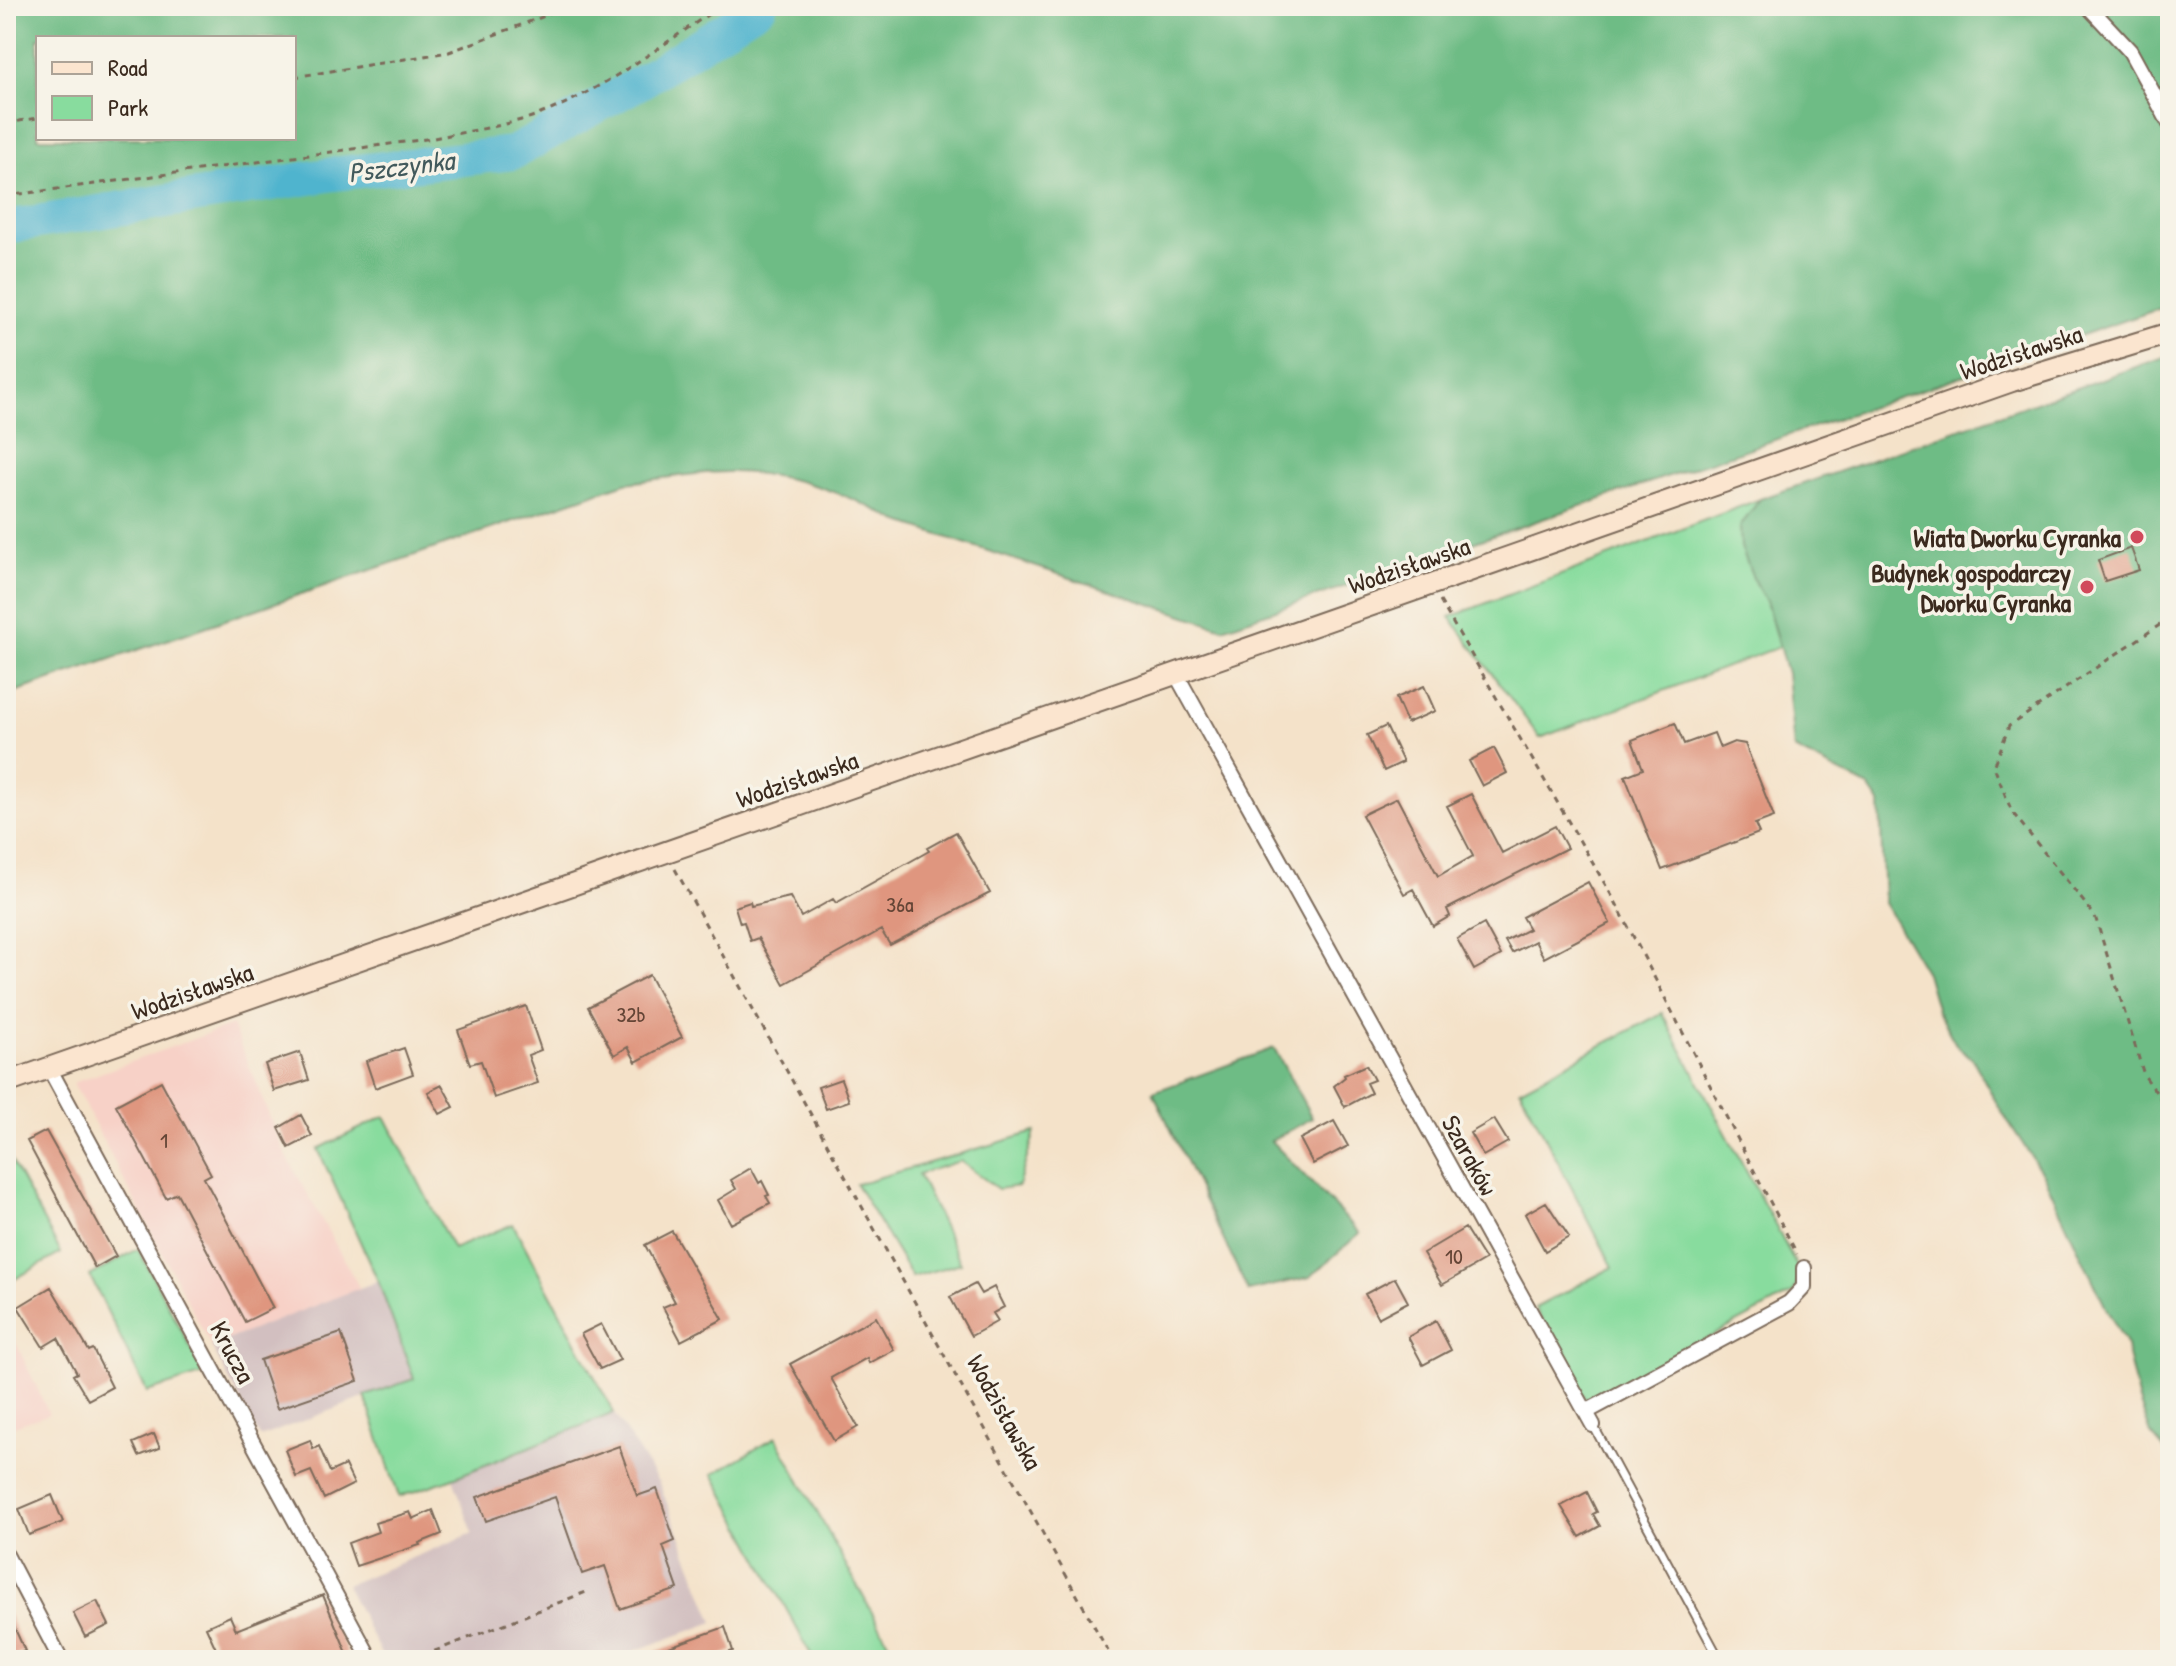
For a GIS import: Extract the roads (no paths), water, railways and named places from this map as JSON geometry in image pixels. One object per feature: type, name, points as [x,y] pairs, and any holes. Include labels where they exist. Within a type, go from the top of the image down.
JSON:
[{"type":"main road","name":"Wodzisławska","points":[[6,1083],[2012,381],[2170,333]]},
{"type":"street","points":[[2088,6],[2130,51],[2170,124]]},
{"type":"street","name":"Szaraków","points":[[1176,674],[1589,1419]]},
{"type":"street","name":"Krucza","points":[[49,1068],[371,1660]]},
{"type":"street","points":[[1589,1419],[1789,1303],[1804,1287],[1804,1268]]},
{"type":"street","points":[[6,1555],[61,1660]]},
{"type":"lane","name":"Szaraków","points":[[1589,1419],[1720,1660]]},
{"type":"waterway","name":"Pszczynka","points":[[6,227],[334,174],[513,153],[641,82],[760,6]]},
{"type":"place","name":"Wiata Dworku Cyranka","points":[[2137,537]]},
{"type":"place","name":"Budynek gospodarczy Dworku Cyranka","points":[[2087,587]]}]
